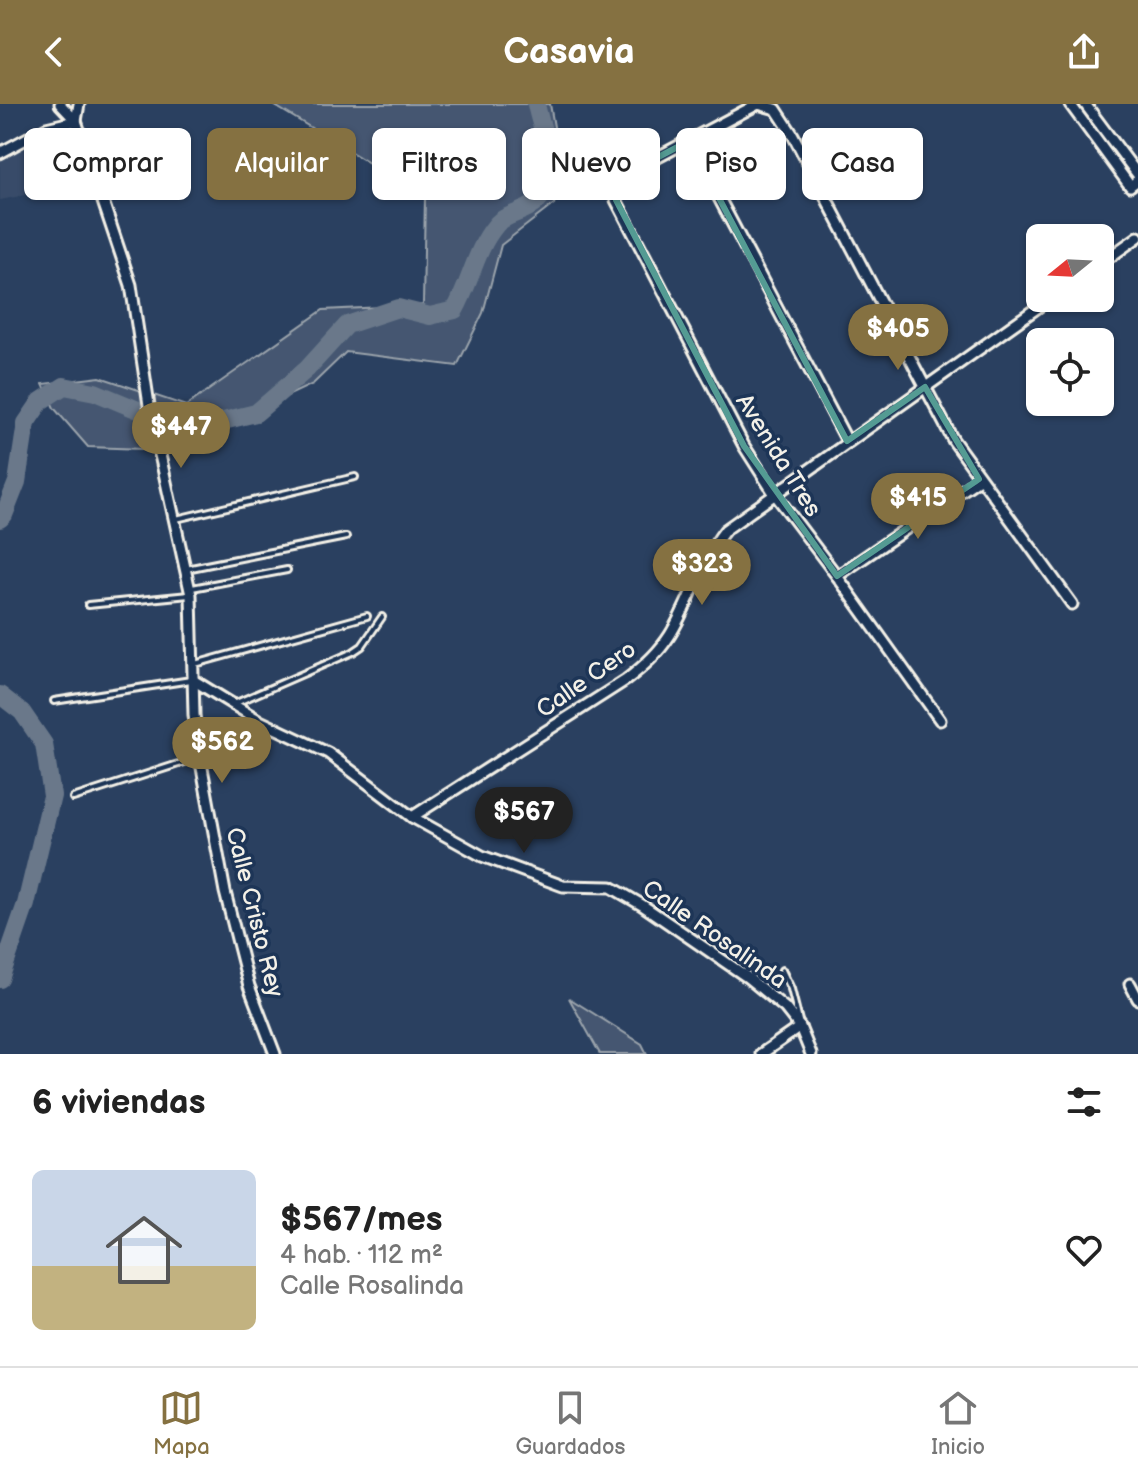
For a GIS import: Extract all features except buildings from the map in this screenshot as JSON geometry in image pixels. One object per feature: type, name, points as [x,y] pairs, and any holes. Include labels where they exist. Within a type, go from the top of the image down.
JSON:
[{"type":"street","points":[[60,104],[76,121]]},
{"type":"street","points":[[76,121],[79,104]]},
{"type":"street","points":[[713,128],[758,104],[776,109],[793,135],[953,440],[1072,604]]},
{"type":"street","points":[[1070,104],[1130,186],[1137,181],[1085,104]]},
{"type":"street","points":[[0,153],[46,128],[76,121]]},
{"type":"street","name":"Calle Cristo Rey","points":[[76,121],[131,285],[149,405],[191,592],[194,715],[225,892],[249,986],[275,1054]]},
{"type":"street","name":"Avenida Tres","points":[[676,148],[624,175],[617,183],[616,200],[744,446],[774,493],[940,720]]},
{"type":"street","points":[[720,200],[847,441]]},
{"type":"street","points":[[1114,254],[1138,237]]},
{"type":"street","name":"Calle Cero","points":[[412,817],[626,680],[650,661],[669,636],[713,545],[725,530],[1031,312]]},
{"type":"street","points":[[837,576],[979,479]]},
{"type":"street","name":"Calle Rosalinda","points":[[193,680],[260,721],[328,753],[412,817],[482,856],[563,886],[611,887],[642,905],[747,977],[785,1008],[800,1027],[811,1054]]},
{"type":"street","points":[[1130,984],[1138,999]]},
{"type":"street","points":[[761,1054],[800,1027]]},
{"type":"lane","points":[[176,519],[355,477]]},
{"type":"lane","points":[[186,569],[346,537]]},
{"type":"lane","points":[[88,605],[191,592],[287,570]]},
{"type":"lane","points":[[193,665],[367,616]]},
{"type":"lane","points":[[234,704],[353,652],[362,646],[382,617]]},
{"type":"lane","points":[[54,701],[193,680]]},
{"type":"lane","points":[[73,798],[200,757]]},
{"type":"lane","points":[[782,970],[791,989],[800,1027]]},
{"type":"highlighted area","points":[[689,141],[847,441],[925,387],[979,479],[837,576],[744,446],[616,200],[624,175]]},
{"type":"shaded area","points":[[272,104],[550,104],[554,128],[522,128],[522,200],[555,200],[554,204],[501,245],[483,313],[457,366],[346,352],[313,384],[172,450],[88,447],[54,408],[43,384],[100,377],[186,406],[323,310],[423,305],[425,200],[506,200],[506,128],[372,128],[372,165],[356,155],[356,128],[311,128]]},
{"type":"shaded area","points":[[24,149],[24,195],[0,200],[0,162]]},
{"type":"shaded area","points":[[569,998],[642,1044],[647,1054],[600,1054]]},
{"type":"waterway","points":[[0,519],[17,482],[26,423],[41,401],[64,386],[95,392],[186,430],[256,413],[307,369],[347,325],[398,308],[430,316],[455,310],[489,235],[500,221],[534,204],[549,181],[549,156],[536,104]]},
{"type":"waterway","points":[[0,695],[22,712],[44,744],[52,796],[26,904],[0,979]]}]
